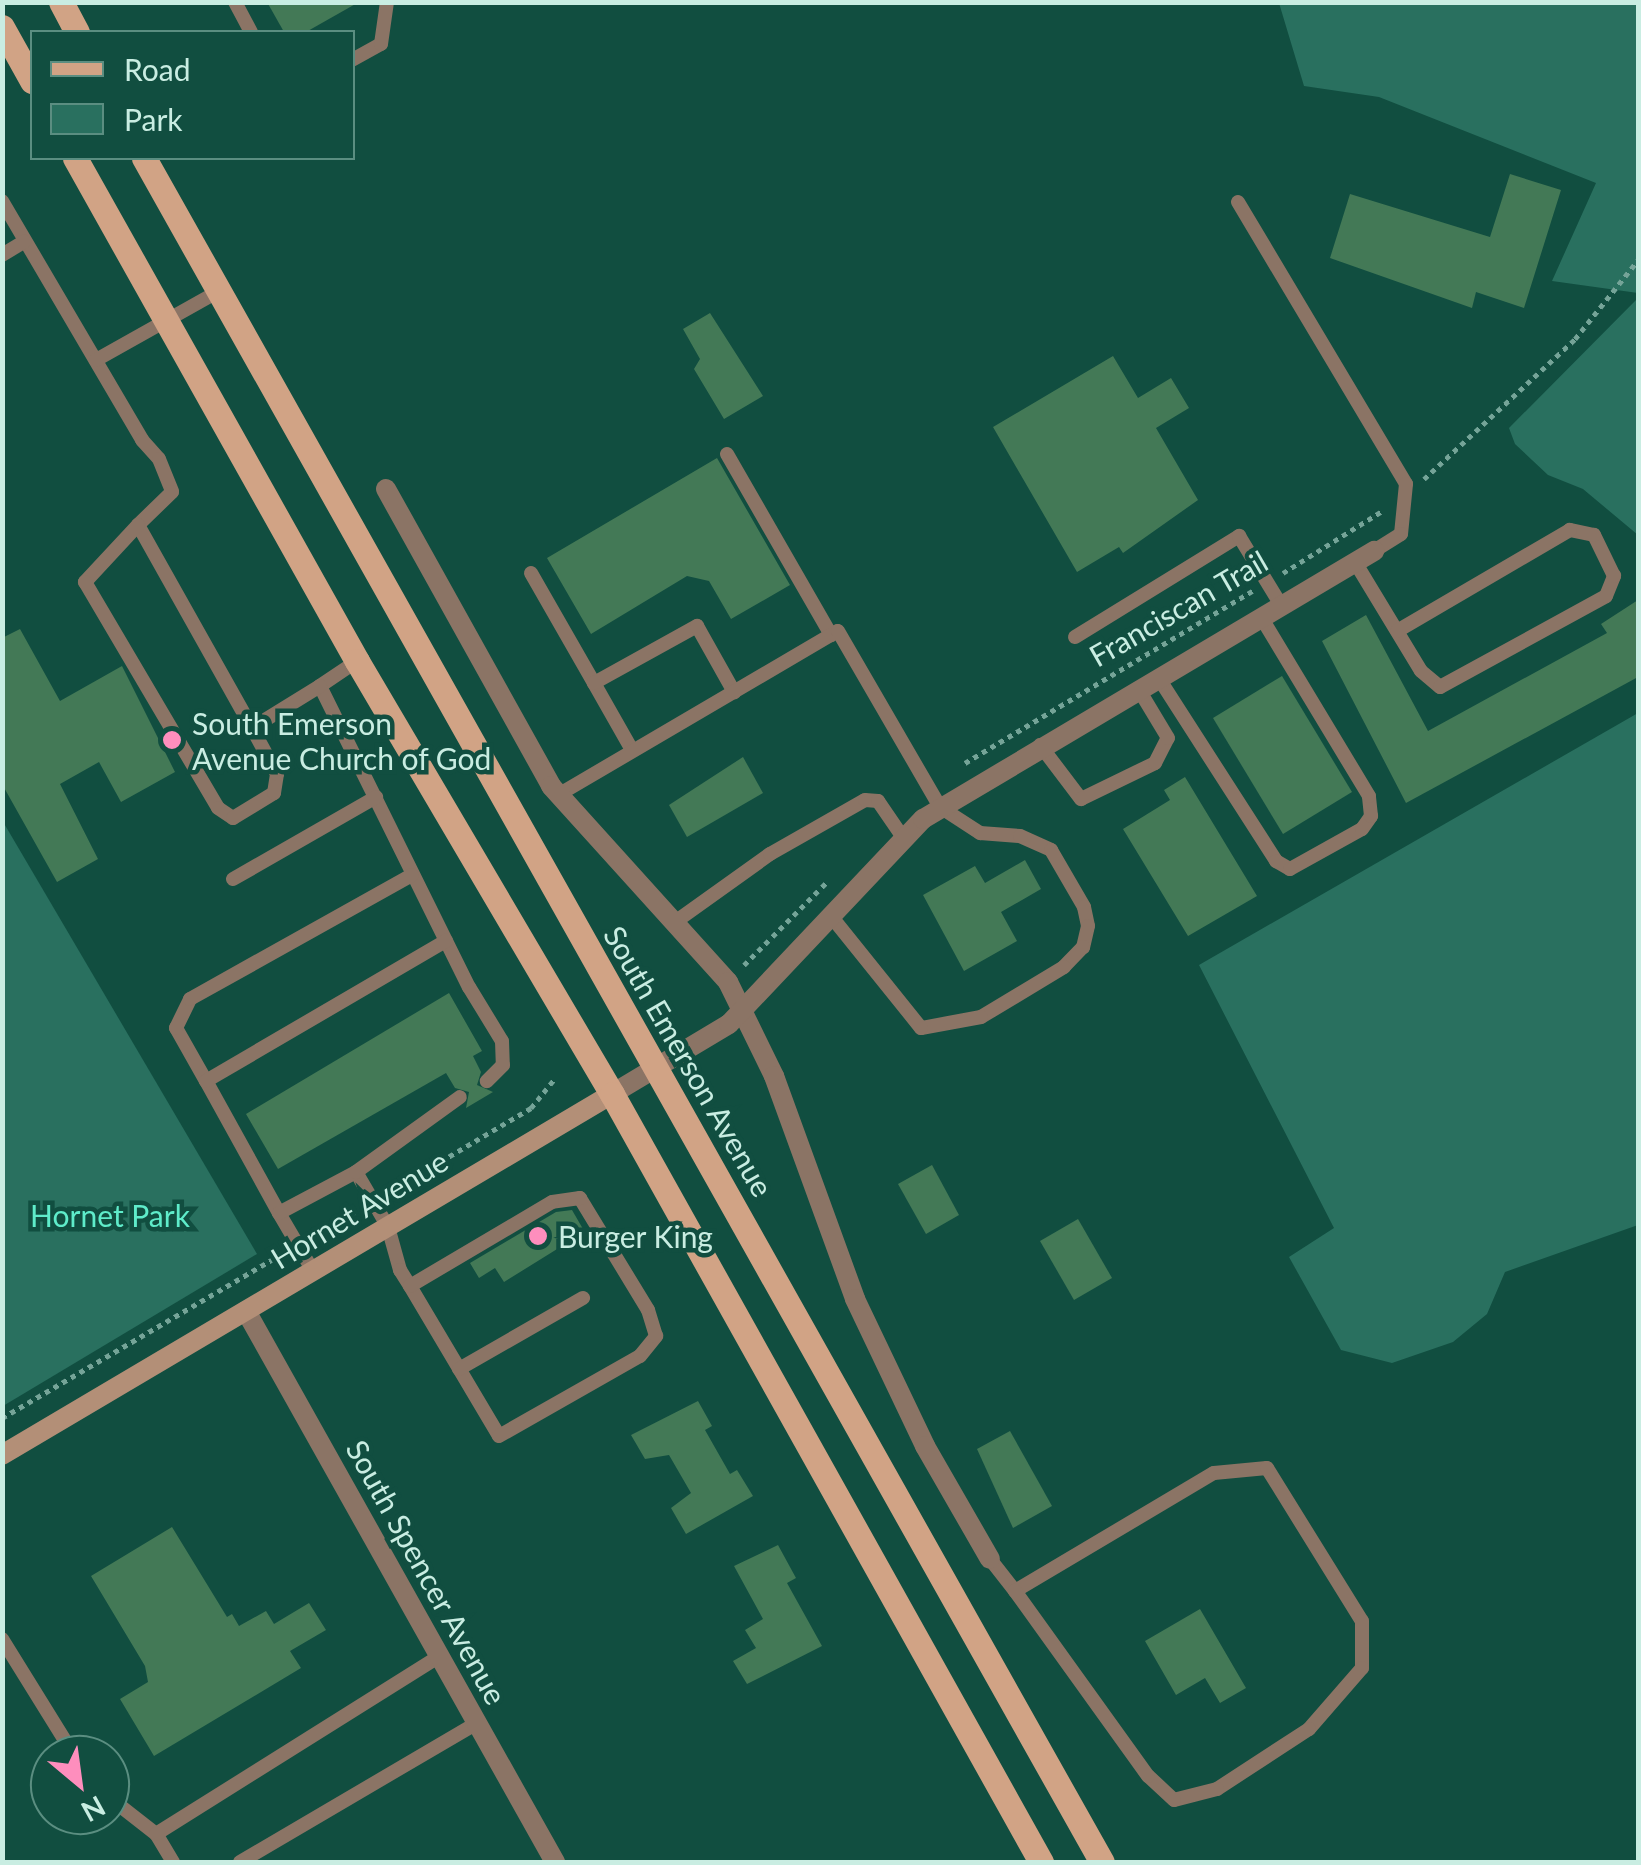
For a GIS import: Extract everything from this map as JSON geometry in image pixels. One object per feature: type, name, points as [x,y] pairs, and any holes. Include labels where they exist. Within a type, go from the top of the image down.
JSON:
[{"type":"main road","points":[[61,2],[76,30]]},
{"type":"main road","points":[[2,27],[30,77]]},
{"type":"main road","points":[[77,160],[357,661],[612,1094],[1041,1862]]},
{"type":"main road","name":"South Emerson Avenue","points":[[145,160],[1102,1862]]},
{"type":"street","name":"South Emerson Avenue","points":[[386,488],[558,795],[728,982],[774,1076],[855,1298],[926,1446],[990,1559]]},
{"type":"street","points":[[830,915],[935,799],[1040,745],[1374,551]]},
{"type":"street","name":"Hornet Avenue","points":[[2,1455],[656,1068],[742,1011],[830,915]]},
{"type":"street","name":"South Spencer Avenue","points":[[246,1311],[555,1862]]},
{"type":"lane","points":[[235,2],[250,30]]},
{"type":"lane","points":[[355,58],[381,44],[387,2]]},
{"type":"lane","points":[[2,201],[159,459],[172,492],[138,525],[84,582],[218,808],[233,818],[274,793],[277,774],[138,525]]},
{"type":"lane","points":[[1238,202],[1408,493],[1402,534],[1374,551]]},
{"type":"lane","points":[[2,254],[24,242]]},
{"type":"lane","points":[[96,360],[219,292]]},
{"type":"lane","points":[[727,454],[831,635]]},
{"type":"lane","points":[[1355,562],[1421,671],[1440,687],[1454,684],[1606,596],[1614,576],[1594,535],[1570,530],[1397,631]]},
{"type":"lane","points":[[1076,637],[1239,536],[1281,605]]},
{"type":"lane","points":[[531,573],[632,750]]},
{"type":"lane","points":[[1158,677],[1276,861],[1290,869],[1362,829],[1371,816],[1368,796],[1261,616]]},
{"type":"lane","points":[[594,683],[697,626],[734,692]]},
{"type":"lane","points":[[558,795],[838,631],[935,799],[980,834],[1020,836],[1051,850],[1084,907],[1088,926],[1082,947],[1064,967],[981,1017],[922,1028],[830,915]]},
{"type":"lane","points":[[252,728],[357,661]]},
{"type":"lane","points":[[320,686],[446,942],[502,1041],[503,1065],[487,1081]]},
{"type":"lane","points":[[1040,745],[1081,799],[1156,763],[1168,738],[1138,688]]},
{"type":"lane","points":[[233,879],[376,797]]},
{"type":"lane","points":[[675,922],[770,854],[865,800],[878,801],[902,836]]},
{"type":"lane","points":[[313,1271],[176,1028],[190,1000],[412,874]]},
{"type":"lane","points":[[206,1081],[446,942]]},
{"type":"lane","points":[[279,1214],[356,1172],[460,1097]]},
{"type":"lane","points":[[356,1172],[388,1227],[410,1286],[499,1436],[640,1356],[656,1336],[580,1198],[552,1202],[410,1286]]},
{"type":"lane","points":[[459,1369],[583,1298]]},
{"type":"lane","points":[[990,1559],[1136,1761],[1174,1800],[1217,1789],[1309,1729],[1362,1668],[1362,1620],[1268,1468],[1214,1473],[1015,1591]]},
{"type":"lane","points":[[2,1639],[62,1735]]},
{"type":"lane","points":[[156,1834],[440,1656]]},
{"type":"lane","points":[[240,1862],[477,1723]]},
{"type":"lane","points":[[130,1814],[156,1834],[174,1862]]},
{"type":"path","name":"Franciscan Trail","points":[[935,799],[1032,720],[1268,582],[1408,493],[1574,339],[1638,260]]},
{"type":"path","points":[[728,982],[842,867]]},
{"type":"green space","points":[[1279,3],[1638,3],[1638,293],[1552,281],[1596,183],[1379,97],[1304,86]]},
{"type":"green space","points":[[1638,298],[1638,535],[1583,489],[1548,475],[1515,444],[1509,428]]},
{"type":"green space","points":[[1638,713],[1638,1225],[1505,1272],[1487,1314],[1453,1342],[1392,1363],[1341,1350],[1289,1257],[1334,1228],[1199,965]]},
{"type":"green space","name":"Hornet Park","points":[[2,820],[257,1254],[3,1406],[2,1406]]},
{"type":"building","points":[[267,2],[359,2],[310,30],[283,30]]},
{"type":"building","points":[[1510,174],[1561,190],[1524,308],[1476,292],[1472,308],[1330,258],[1350,194],[1490,237]]},
{"type":"building","points":[[710,313],[763,396],[724,419],[694,369],[700,359],[683,329]]},
{"type":"building","points":[[1113,356],[1138,398],[1171,378],[1189,408],[1156,428],[1198,500],[1123,553],[1119,547],[1077,572],[993,427]]},
{"type":"building","points":[[717,458],[790,585],[731,619],[709,581],[687,576],[591,634],[547,558]]},
{"type":"building","points":[[1638,600],[1638,677],[1406,803],[1322,641],[1366,615],[1428,731],[1607,633],[1601,624]]},
{"type":"building","points":[[20,629],[60,701],[122,666],[175,772],[121,802],[99,762],[60,784],[98,859],[57,882],[2,784],[2,638]]},
{"type":"building","points":[[1282,676],[1352,792],[1283,834],[1213,718]]},
{"type":"building","points":[[743,757],[763,793],[687,837],[669,805]]},
{"type":"building","points":[[1185,777],[1257,896],[1188,936],[1123,829],[1170,800],[1164,790]]},
{"type":"building","points":[[1025,860],[1041,889],[1001,912],[1017,941],[964,971],[923,895],[975,866],[985,883]]},
{"type":"building","points":[[449,993],[482,1051],[473,1056],[481,1072],[477,1085],[493,1092],[466,1108],[469,1092],[455,1088],[446,1073],[278,1169],[246,1114]]},
{"type":"building","points":[[932,1165],[959,1215],[926,1234],[898,1184]]},
{"type":"building","name":"Burger King","points":[[572,1210],[583,1229],[562,1246],[504,1282],[495,1268],[479,1278],[470,1263],[556,1212]]},
{"type":"building","points":[[1078,1219],[1112,1278],[1074,1300],[1040,1241]]},
{"type":"building","points":[[698,1401],[712,1426],[705,1430],[730,1474],[737,1470],[753,1496],[686,1534],[671,1508],[691,1493],[669,1455],[645,1459],[631,1435]]},
{"type":"building","points":[[1010,1431],[1052,1506],[1013,1528],[977,1449]]},
{"type":"building","points":[[172,1527],[227,1617],[232,1614],[239,1626],[266,1611],[274,1624],[309,1603],[326,1630],[290,1651],[301,1668],[154,1756],[120,1699],[148,1682],[145,1666],[91,1576]]},
{"type":"building","points":[[778,1545],[796,1578],[787,1583],[822,1646],[747,1684],[733,1661],[756,1648],[745,1630],[763,1619],[734,1566]]},
{"type":"building","points":[[1200,1609],[1246,1688],[1220,1703],[1205,1678],[1176,1695],[1145,1641]]},
{"type":"place","name":"South Emerson Avenue Church of God","points":[[172,740]]},
{"type":"place","name":"Burger King","points":[[538,1236]]}]
